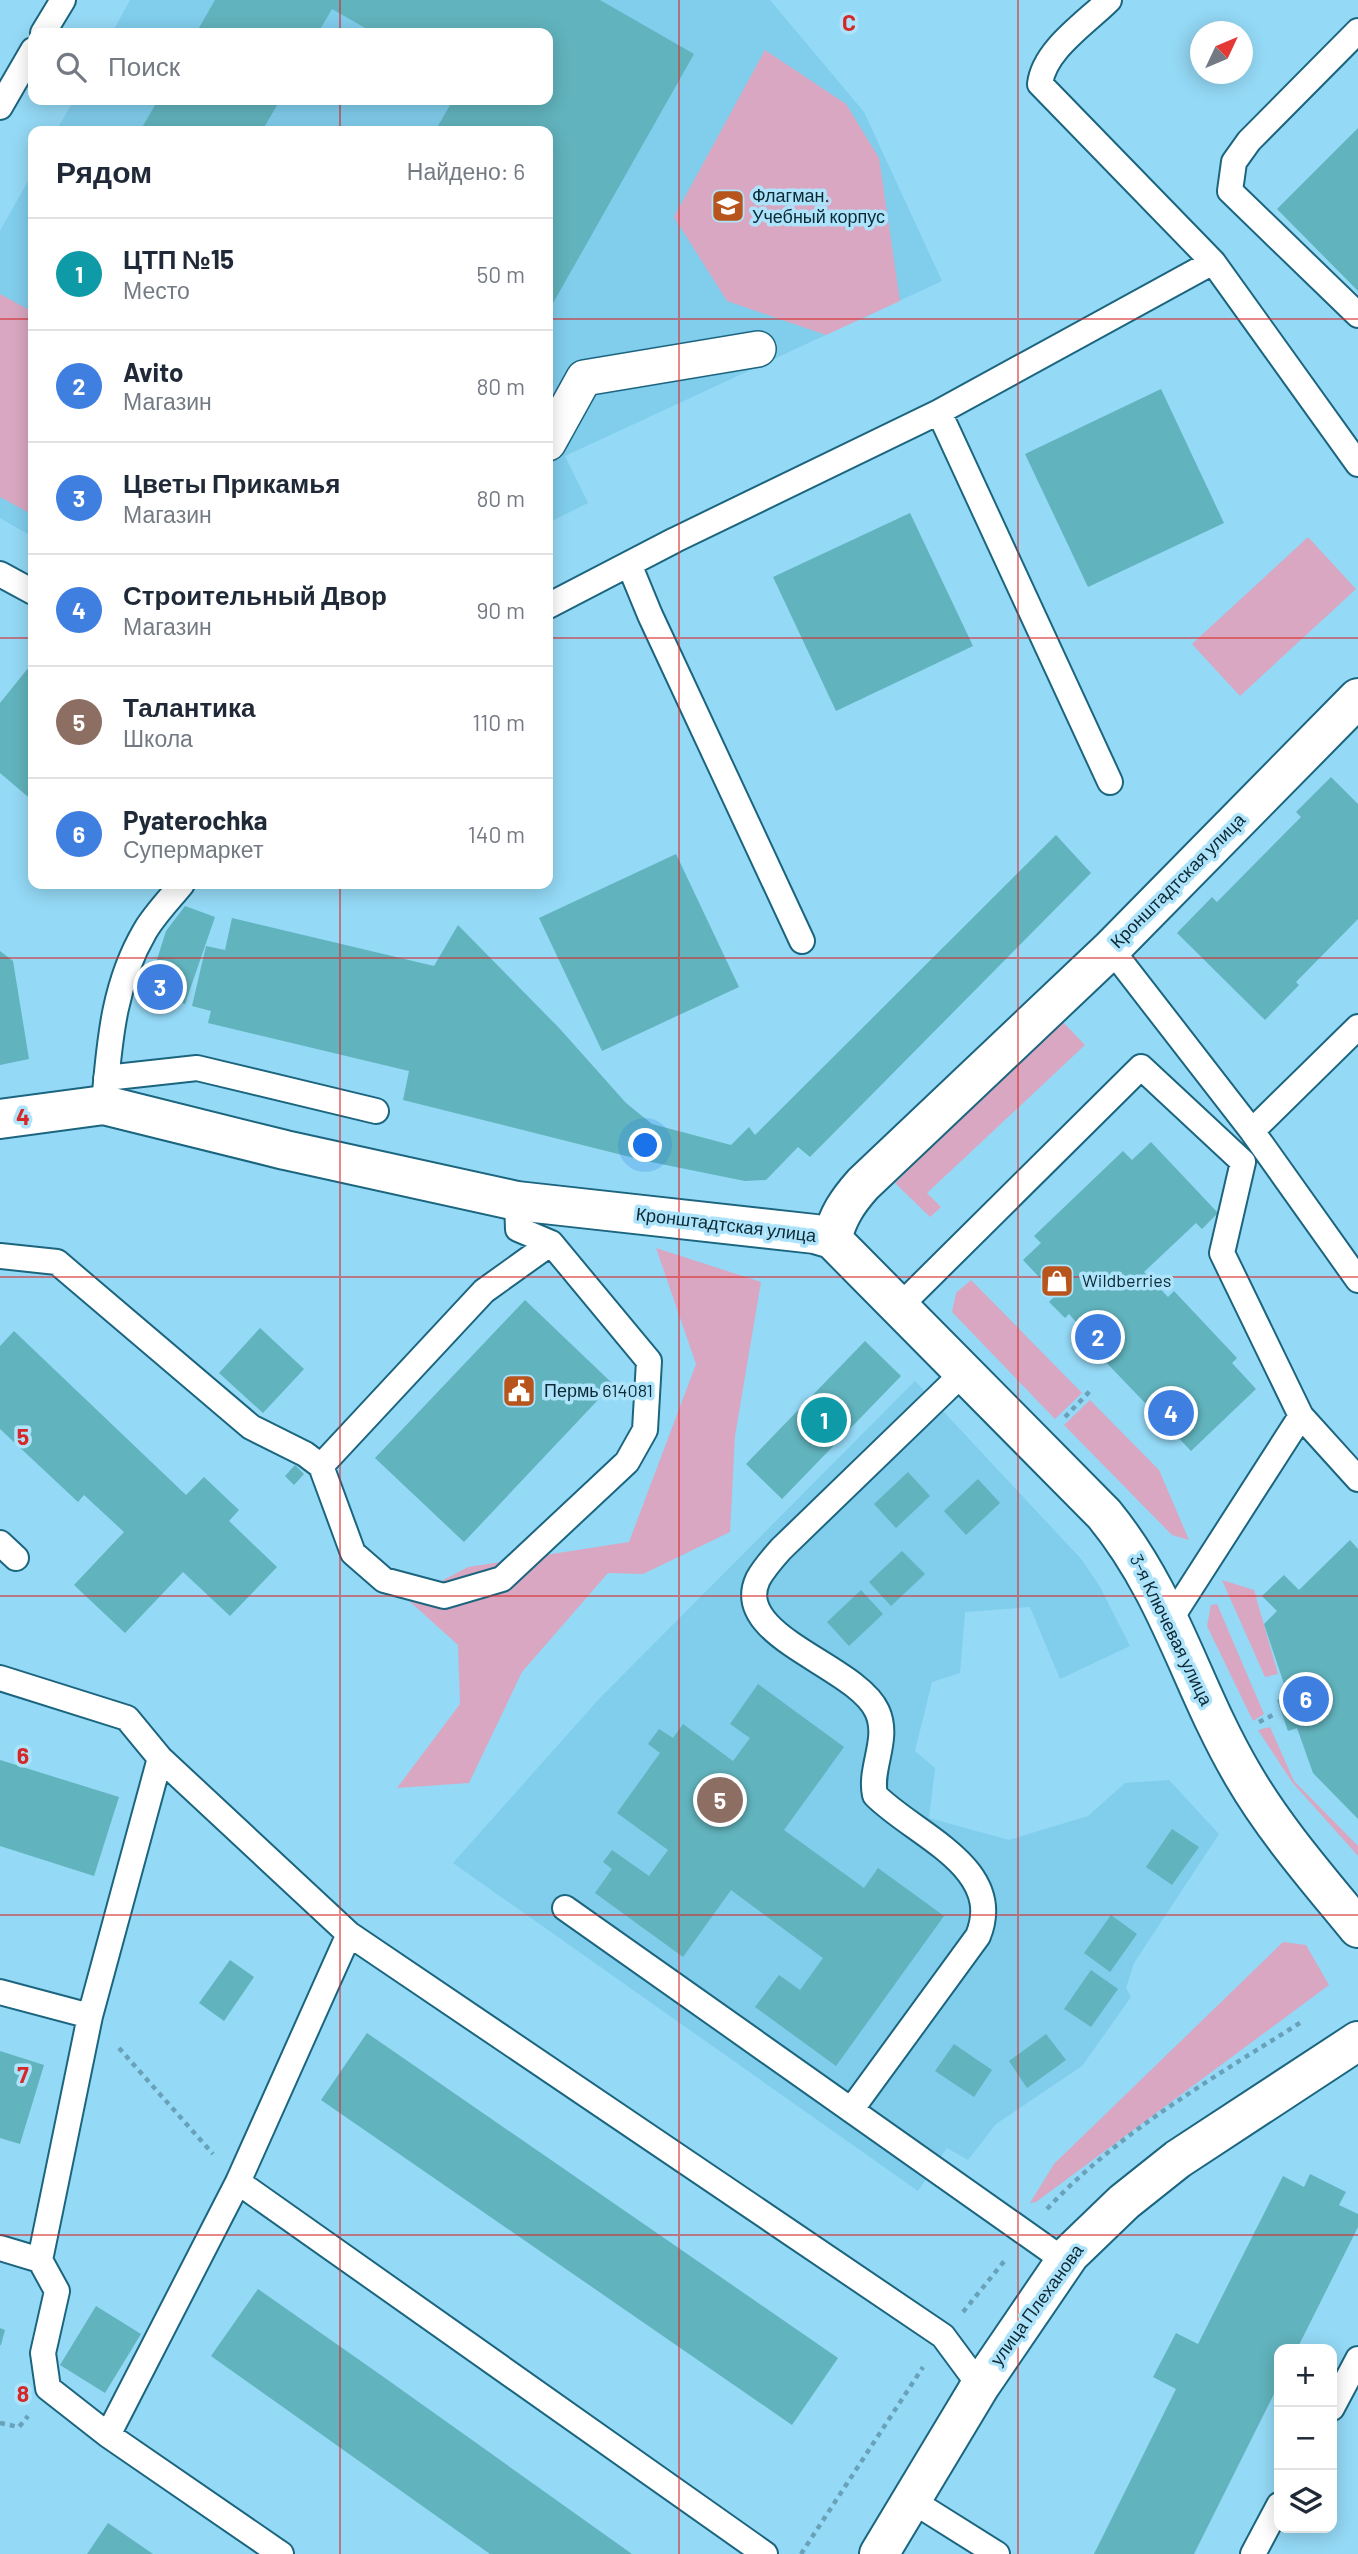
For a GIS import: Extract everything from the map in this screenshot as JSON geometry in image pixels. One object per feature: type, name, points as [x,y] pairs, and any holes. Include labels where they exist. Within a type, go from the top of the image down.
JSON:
[{"type":"street","points":[[553,434],[584,378],[758,349]]},
{"type":"street","name":"Кронштадтская улица","points":[[0,1119],[105,1091],[285,1150],[517,1202],[815,1234],[832,1239],[837,1219],[863,1184],[1353,714]]},
{"type":"street","name":"3-я Ключевая улица","points":[[832,1239],[1104,1514],[1149,1576],[1243,1775],[1267,1812],[1358,1928]]},
{"type":"street","name":"улица Плеханова","points":[[879,2554],[980,2386],[1065,2261],[1096,2227],[1150,2180],[1358,2041]]},
{"type":"lane","points":[[46,28],[62,0]]},
{"type":"lane","points":[[1109,0],[1051,57],[1042,69],[1040,84],[1213,262],[1358,464]]},
{"type":"lane","points":[[1358,31],[1249,141],[1234,162],[1230,191],[1358,315]]},
{"type":"lane","points":[[0,107],[28,59]]},
{"type":"lane","points":[[553,603],[939,412],[1213,262]]},
{"type":"lane","points":[[939,412],[1110,782]]},
{"type":"lane","points":[[629,564],[650,615],[802,941]]},
{"type":"lane","points":[[0,574],[28,589]]},
{"type":"lane","points":[[178,889],[146,928],[126,967],[114,1012],[105,1091],[197,1068],[376,1111]]},
{"type":"lane","points":[[1111,949],[1252,1131],[1358,1280]]},
{"type":"lane","points":[[1252,1131],[1358,1027]]},
{"type":"lane","points":[[898,1308],[1141,1068],[1243,1162],[1223,1252],[1301,1416],[1358,1479]]},
{"type":"lane","points":[[0,1256],[57,1262],[251,1427],[305,1454],[321,1466],[353,1553],[384,1580],[444,1597],[502,1579],[626,1462],[645,1430],[649,1361],[551,1243],[518,1229],[517,1202]]},
{"type":"lane","points":[[321,1466],[484,1291],[551,1243]]},
{"type":"lane","points":[[851,2110],[978,1936],[984,1903],[967,1868],[875,1795],[872,1782],[881,1741],[877,1711],[854,1684],[765,1625],[754,1603],[755,1590],[759,1578],[780,1549],[963,1373]]},
{"type":"lane","points":[[1170,1620],[1301,1416]]},
{"type":"lane","points":[[0,1678],[127,1718],[160,1758],[349,1934],[943,2336],[980,2386]]},
{"type":"lane","points":[[160,1758],[90,2016],[40,2260],[57,2291],[43,2353],[48,2388],[108,2435],[281,2554]]},
{"type":"lane","points":[[565,1908],[1065,2261]]},
{"type":"lane","points":[[108,2435],[238,2182],[349,1934]]},
{"type":"lane","points":[[0,1992],[90,2016]]},
{"type":"lane","points":[[238,2182],[765,2554]]},
{"type":"lane","points":[[0,2248],[40,2260]]},
{"type":"lane","points":[[1337,2398],[1358,2359]]},
{"type":"lane","points":[[911,2501],[990,2552]]},
{"type":"lane","points":[[1253,2554],[1274,2514]]},
{"type":"path","points":[[1062,1419],[1091,1390]]},
{"type":"path","points":[[90,2016],[238,2182]]},
{"type":"shaded area","name":"Флагман. Учебный корпус","points":[[130,0],[770,0],[864,112],[942,281],[565,456],[588,503],[553,520],[553,126],[59,126],[71,105],[553,105],[553,28],[115,28]]},
{"type":"shaded area","points":[[765,50],[846,104],[879,158],[900,301],[826,335],[727,301],[674,217]]},
{"type":"shaded area","points":[[28,181],[28,534],[0,518],[0,231]]},
{"type":"shaded area","points":[[0,294],[28,309],[28,512],[0,497]]},
{"type":"shaded area","points":[[1308,537],[1356,589],[1240,696],[1192,644]]},
{"type":"shaded area","points":[[1061,1020],[1085,1045],[927,1193],[941,1207],[930,1217],[895,1183]]},
{"type":"shaded area","points":[[656,1248],[761,1282],[735,1436],[730,1532],[643,1574],[608,1573],[522,1672],[469,1783],[397,1788],[460,1704],[458,1645],[407,1599],[468,1567],[629,1542],[696,1364]]},
{"type":"shaded area","points":[[971,1280],[1082,1393],[1055,1419],[952,1312],[956,1293]]},
{"type":"shaded area","points":[[915,1381],[1082,1560],[1100,1587],[1130,1646],[1060,1679],[1030,1607],[965,1612],[960,1673],[932,1682],[915,1751],[935,1768],[929,1818],[1009,1840],[1088,1816],[1125,1783],[1169,1780],[1219,1834],[1134,1963],[1126,1988],[1131,1997],[1082,2066],[996,2124],[968,2160],[947,2148],[918,2191],[453,1863],[599,1699]]},
{"type":"shaded area","points":[[1090,1400],[1159,1470],[1189,1540],[1172,1535],[1064,1425]]},
{"type":"shaded area","points":[[1222,1580],[1254,1590],[1278,1674],[1265,1677]]},
{"type":"shaded area","points":[[1217,1604],[1264,1714],[1253,1721],[1207,1626],[1211,1605]]},
{"type":"shaded area","points":[[1270,1727],[1294,1781],[1358,1846],[1358,1856],[1292,1782],[1258,1730]]},
{"type":"shaded area","points":[[1283,1942],[1306,1945],[1329,1985],[1036,2202],[1030,2203],[1054,2164]]},
{"type":"building","points":[[215,0],[600,0],[694,54],[553,303],[553,126],[438,126],[450,105],[553,105],[553,28],[365,28],[332,9],[321,28],[199,28]]},
{"type":"building","points":[[155,105],[277,105],[265,126],[143,126]]},
{"type":"building","points":[[1358,128],[1358,291],[1277,209]]},
{"type":"building","points":[[1161,389],[1224,523],[1088,587],[1025,454]]},
{"type":"building","points":[[910,513],[973,646],[836,711],[773,577]]},
{"type":"building","points":[[28,668],[28,797],[0,773],[0,703]]},
{"type":"building","points":[[1331,777],[1358,804],[1358,919],[1296,982],[1299,985],[1265,1020],[1177,933],[1212,897],[1217,902],[1301,817],[1296,812]]},
{"type":"building","points":[[1056,835],[1091,873],[810,1157],[798,1147],[766,1180],[745,1181],[646,1161],[403,1100],[409,1071],[208,1023],[211,1011],[192,1006],[206,946],[225,950],[232,918],[434,966],[458,925],[560,1029],[626,1103],[652,1124],[731,1145],[749,1127],[755,1135]]},
{"type":"building","points":[[676,854],[739,987],[602,1051],[539,918]]},
{"type":"building","points":[[185,906],[215,917],[185,1004],[147,991],[166,931]]},
{"type":"building","points":[[0,951],[13,961],[29,1059],[0,1065]]},
{"type":"building","points":[[1151,1142],[1218,1213],[1202,1229],[1196,1223],[1144,1272],[1168,1297],[1174,1291],[1237,1358],[1232,1363],[1256,1389],[1191,1451],[1079,1334],[1083,1330],[1069,1314],[1065,1318],[1049,1302],[1056,1295],[1023,1260],[1041,1243],[1034,1236],[1123,1151],[1132,1160]]},
{"type":"building","points":[[525,1300],[613,1384],[464,1542],[375,1458]]},
{"type":"building","points":[[260,1328],[304,1369],[263,1413],[219,1373]]},
{"type":"building","points":[[14,1331],[186,1495],[204,1477],[239,1510],[229,1521],[277,1567],[230,1616],[183,1572],[125,1633],[74,1585],[124,1532],[84,1495],[78,1502],[0,1429],[0,1346]]},
{"type":"building","points":[[865,1341],[901,1376],[782,1499],[746,1464]]},
{"type":"building","points":[[295,1465],[304,1474],[294,1485],[285,1476]]},
{"type":"building","points":[[908,1472],[930,1496],[896,1528],[874,1504]]},
{"type":"building","points":[[978,1479],[1000,1503],[966,1535],[944,1511]]},
{"type":"building","points":[[1350,1540],[1358,1549],[1358,1819],[1313,1773],[1297,1728],[1288,1731],[1277,1700],[1288,1696],[1264,1624],[1277,1611],[1262,1596],[1284,1575],[1299,1590]]},
{"type":"building","points":[[902,1551],[925,1574],[891,1606],[869,1582]]},
{"type":"building","points":[[861,1590],[883,1614],[849,1646],[827,1622]]},
{"type":"building","points":[[758,1684],[844,1747],[784,1830],[864,1888],[878,1868],[944,1916],[836,2066],[755,2007],[779,1975],[800,1990],[823,1958],[731,1890],[683,1957],[595,1893],[612,1869],[603,1862],[612,1850],[649,1876],[668,1850],[617,1813],[660,1753],[648,1744],[659,1729],[673,1738],[683,1724],[733,1761],[750,1738],[730,1724]]},
{"type":"building","points":[[0,1760],[119,1797],[94,1876],[0,1846]]},
{"type":"building","points":[[1172,1829],[1199,1847],[1172,1885],[1146,1867]]},
{"type":"building","points":[[1111,1915],[1137,1934],[1110,1972],[1084,1953]]},
{"type":"building","points":[[230,1960],[254,1977],[224,2021],[199,2003]]},
{"type":"building","points":[[1091,1970],[1118,1989],[1091,2027],[1064,2009]]},
{"type":"building","points":[[367,2033],[838,2358],[792,2425],[321,2100]]},
{"type":"building","points":[[1046,2034],[1066,2060],[1027,2088],[1009,2061]]},
{"type":"building","points":[[954,2044],[992,2070],[974,2097],[935,2071]]},
{"type":"building","points":[[0,2051],[44,2065],[20,2144],[0,2138]]},
{"type":"building","points":[[1310,2174],[1346,2192],[1339,2205],[1358,2214],[1358,2227],[1300,2344],[1274,2344],[1274,2394],[1194,2554],[1094,2554],[1176,2389],[1153,2377],[1176,2333],[1198,2344],[1283,2176],[1304,2187]]},
{"type":"building","points":[[258,2289],[632,2554],[490,2554],[211,2356]]},
{"type":"building","points":[[96,2306],[141,2334],[105,2393],[60,2365]]},
{"type":"building","points":[[0,2328],[5,2330],[1,2345],[0,2345]]},
{"type":"building","points":[[108,2523],[153,2554],[87,2554]]},
{"type":"place","name":"Флагман. Учебный корпус","points":[[728,206]]},
{"type":"place","name":"Цветы Прикамья","points":[[160,987]]},
{"type":"place","name":"Wildberries","points":[[1057,1281]]},
{"type":"place","name":"Avito","points":[[1098,1337]]},
{"type":"place","name":"Пермь 614081","points":[[519,1391]]},
{"type":"place","name":"Строительный Двор","points":[[1171,1413]]},
{"type":"place","name":"ЦТП №15","points":[[824,1420]]},
{"type":"place","name":"Pyaterochka","points":[[1306,1699]]},
{"type":"place","name":"Талантика","points":[[720,1800]]}]
